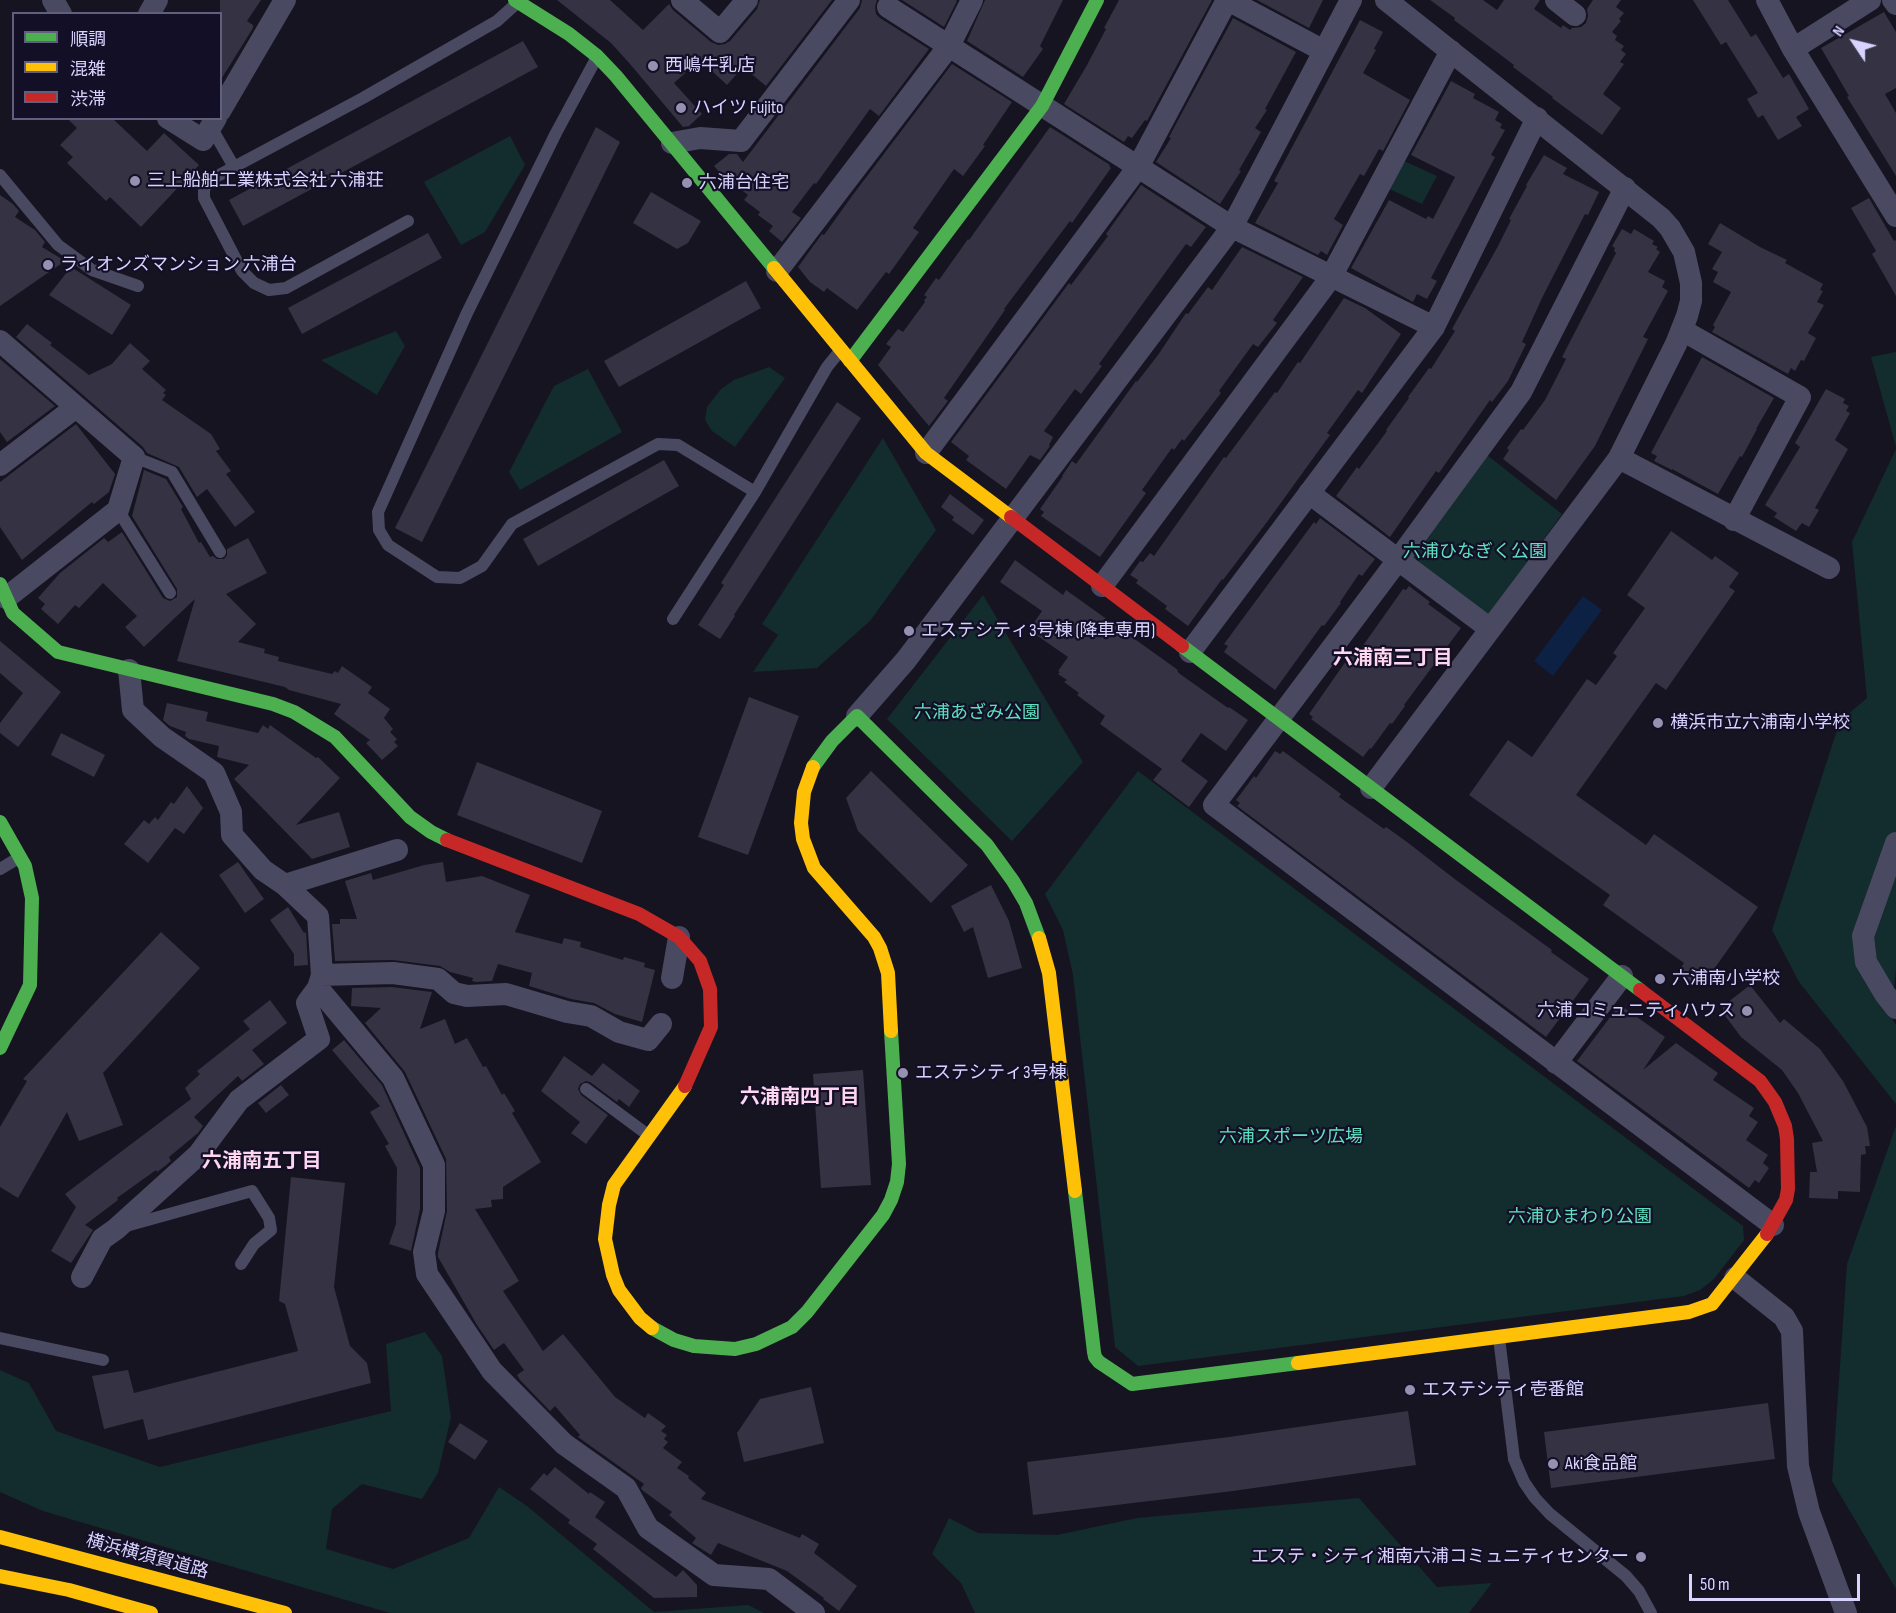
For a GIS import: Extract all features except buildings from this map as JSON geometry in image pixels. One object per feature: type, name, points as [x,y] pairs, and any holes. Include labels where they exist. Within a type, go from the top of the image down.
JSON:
[{"type":"main road","points":[[850,361],[1042,106],[1097,0]]},
{"type":"main road","points":[[3,591],[13,613],[58,652],[273,704],[294,712],[335,737],[410,817],[431,832],[639,914],[679,937],[700,961],[710,989],[711,1027],[688,1081],[614,1185],[605,1239],[613,1275],[619,1290],[640,1318],[657,1332],[674,1340],[694,1346],[735,1348],[756,1344],[792,1327],[807,1312],[883,1215],[897,1182],[888,973],[874,937],[814,868],[803,839],[801,823],[804,792],[814,765],[832,741],[857,716],[987,846],[1013,881],[1035,924],[1049,973],[1095,1357],[1128,1382],[1138,1384],[1689,1312],[1712,1304],[1735,1278],[1773,1225],[1786,1200],[1788,1175],[1785,1126],[1775,1102],[1760,1081],[926,453],[616,76],[597,56],[569,34],[516,1]]},
{"type":"main road","points":[[0,822],[25,866],[32,898],[30,985],[0,1048]]},
{"type":"main road","name":"横浜横須賀道路","points":[[0,1537],[285,1613]]},
{"type":"main road","points":[[0,1576],[69,1590],[151,1613]]},
{"type":"street","points":[[222,109],[285,0]]},
{"type":"street","points":[[681,0],[720,32],[747,0]]},
{"type":"street","points":[[672,142],[700,138],[741,141],[849,0]]},
{"type":"street","points":[[777,271],[949,46],[972,0]]},
{"type":"street","points":[[926,453],[1138,167],[1228,0],[1324,51]]},
{"type":"street","points":[[857,716],[906,660],[1232,227],[1351,0]]},
{"type":"street","points":[[1371,788],[1619,458],[1682,330],[1689,309],[1691,292],[1688,263],[1684,252],[1674,234],[1661,218],[1386,0]]},
{"type":"street","points":[[1556,0],[1575,15]]},
{"type":"street","points":[[1767,0],[1793,49],[1896,216]]},
{"type":"street","points":[[1793,49],[1870,0]]},
{"type":"street","points":[[1893,0],[1896,4]]},
{"type":"street","points":[[888,7],[1232,227],[1434,327]]},
{"type":"street","points":[[1102,586],[1331,277],[1451,51]]},
{"type":"street","points":[[1190,652],[1434,327],[1537,118]]},
{"type":"street","points":[[171,120],[203,140],[215,120]]},
{"type":"street","points":[[1625,188],[1521,392],[1214,805],[1773,1225]]},
{"type":"street","points":[[1682,330],[1800,396],[1734,519]]},
{"type":"street","points":[[0,341],[134,457],[118,510],[3,591]]},
{"type":"street","points":[[0,465],[76,407]]},
{"type":"street","points":[[1619,458],[1829,568]]},
{"type":"street","points":[[1309,493],[1490,628]]},
{"type":"street","points":[[82,1277],[102,1239],[198,1155],[239,1100],[319,1039],[307,1003],[320,981],[318,915],[285,885],[263,870],[232,835],[231,812],[214,773],[162,737],[133,710],[129,670]]},
{"type":"street","points":[[1896,843],[1863,936],[1866,962],[1896,1008]]},
{"type":"street","points":[[285,885],[397,850]]},
{"type":"street","points":[[672,978],[679,937]]},
{"type":"street","points":[[320,981],[393,973],[438,979],[454,993],[467,996],[506,994],[567,1012],[591,1016],[619,1032],[648,1040],[661,1024]]},
{"type":"street","points":[[1556,1063],[1622,976]]},
{"type":"street","points":[[320,981],[393,1078],[434,1165],[434,1211],[424,1252],[427,1274],[492,1371],[564,1444],[626,1488],[648,1528],[714,1575],[769,1579],[814,1613]]},
{"type":"street","points":[[1735,1278],[1784,1317],[1792,1331],[1798,1466],[1809,1512],[1846,1613]]},
{"type":"lane","points":[[408,221],[286,288],[269,290],[254,284],[242,271],[204,198],[204,189],[210,180],[363,98],[497,21],[516,1]]},
{"type":"lane","points":[[597,56],[466,313],[378,512],[379,530],[388,545],[437,577],[460,578],[482,566],[512,524],[658,444],[678,445],[755,492]]},
{"type":"lane","points":[[216,120],[234,167]]},
{"type":"lane","points":[[0,175],[58,245],[92,270],[138,286]]},
{"type":"lane","points":[[673,619],[755,492],[827,367],[841,350]]},
{"type":"lane","points":[[134,457],[172,472],[220,552]]},
{"type":"lane","points":[[118,510],[170,594]]},
{"type":"lane","points":[[0,869],[20,857]]},
{"type":"lane","points":[[586,1089],[650,1137]]},
{"type":"lane","points":[[116,1229],[252,1191],[269,1218],[271,1230],[254,1244],[241,1264]]},
{"type":"lane","points":[[1498,1337],[1514,1459],[1524,1482],[1550,1514],[1626,1576],[1639,1591],[1651,1613]]},
{"type":"lane","points":[[0,1338],[103,1360]]},
{"type":"green space","points":[[510,136],[525,165],[485,232],[461,245],[424,182]]},
{"type":"green space","points":[[1402,160],[1437,176],[1422,204],[1387,188]]},
{"type":"green space","points":[[396,331],[405,346],[377,395],[321,360]]},
{"type":"green space","points":[[1896,352],[1896,447],[1871,357]]},
{"type":"green space","points":[[769,367],[785,378],[735,447],[712,431],[705,420],[707,407],[721,389],[734,380]]},
{"type":"green space","points":[[588,369],[622,432],[520,490],[509,472],[554,386]]},
{"type":"green space","points":[[883,438],[936,530],[870,621],[817,668],[753,672],[778,635],[762,624]]},
{"type":"green space","points":[[1896,449],[1896,969],[1891,1017],[1896,1025],[1896,1104],[1799,982],[1772,930],[1840,721],[1867,698],[1852,542]]},
{"type":"green space","name":"六浦ひなぎく公園","points":[[1487,455],[1562,514],[1485,620],[1407,563]]},
{"type":"green space","name":"六浦あざみ公園","points":[[983,595],[1083,762],[1012,841],[887,719]]},
{"type":"green space","name":"六浦スポーツ広場","points":[[1138,771],[1743,1226],[1744,1240],[1714,1279],[1700,1290],[1684,1296],[1138,1366],[1115,1347],[1073,975],[1063,930],[1045,894]]},
{"type":"green space","points":[[1896,1126],[1896,1589],[1832,1481],[1847,1264]]},
{"type":"green space","points":[[425,1332],[442,1356],[451,1417],[438,1473],[422,1499],[362,1484],[332,1509],[326,1549],[393,1569],[469,1538],[499,1487],[527,1506],[654,1612],[748,1605],[764,1613],[390,1613],[43,1511],[0,1492],[0,1370],[29,1383],[56,1431],[160,1467],[391,1411],[386,1344]]},
{"type":"green space","points":[[1359,1498],[1437,1587],[1492,1583],[1469,1613],[975,1613],[961,1583],[932,1554],[949,1518],[978,1533],[1057,1535],[1137,1518]]},
{"type":"water","points":[[1583,596],[1602,610],[1553,676],[1534,661]]},
{"type":"traffic: fast","points":[[515,0],[569,34],[597,56],[774,268]]},
{"type":"traffic: fast","points":[[850,361],[1042,106],[1097,0]]},
{"type":"traffic: fast","points":[[0,584],[13,613],[58,652],[273,704],[294,712],[335,737],[410,817],[447,840]]},
{"type":"traffic: fast","points":[[1182,646],[1640,990]]},
{"type":"traffic: fast","points":[[813,767],[832,741],[857,716],[987,845],[1026,903],[1039,938]]},
{"type":"traffic: fast","points":[[0,822],[25,866],[32,898],[30,985],[0,1048]]},
{"type":"traffic: fast","points":[[652,1328],[674,1340],[694,1346],[735,1349],[756,1344],[792,1327],[807,1312],[883,1215],[897,1182],[899,1164],[891,1031]]},
{"type":"traffic: fast","points":[[1075,1191],[1094,1352],[1099,1362],[1132,1384],[1298,1363]]},
{"type":"traffic: slow","points":[[774,268],[926,453],[1011,517]]},
{"type":"traffic: slow","points":[[813,767],[804,792],[801,823],[803,839],[814,868],[874,937],[880,948],[888,973],[891,1031]]},
{"type":"traffic: slow","points":[[1039,938],[1049,973],[1075,1191]]},
{"type":"traffic: slow","points":[[652,1328],[640,1318],[619,1290],[613,1275],[605,1239],[609,1205],[614,1185],[685,1086]]},
{"type":"traffic: slow","points":[[1298,1363],[1689,1312],[1712,1304],[1767,1234]]},
{"type":"traffic: slow","points":[[0,1537],[285,1613]]},
{"type":"traffic: slow","points":[[0,1576],[69,1590],[151,1613]]},
{"type":"traffic: jam","points":[[1011,517],[1182,646]]},
{"type":"traffic: jam","points":[[447,840],[639,914],[679,937],[700,961],[710,989],[711,1027],[685,1086]]},
{"type":"traffic: jam","points":[[1640,990],[1760,1081],[1775,1102],[1785,1126],[1787,1139],[1788,1189],[1786,1200],[1767,1234]]},
{"type":"place","name":"西嶋牛乳店","points":[[653,66]]},
{"type":"place","name":"ハイツ Fujito","points":[[681,108]]},
{"type":"place","name":"三上船舶工業株式会社 六浦荘","points":[[135,181]]},
{"type":"place","name":"六浦台住宅","points":[[687,183]]},
{"type":"place","name":"ライオンズマンション 六浦台","points":[[48,265]]},
{"type":"place","name":"エステシティ3号棟 (降車専用)","points":[[909,631]]},
{"type":"place","name":"横浜市立六浦南小学校","points":[[1658,723]]},
{"type":"place","name":"六浦南小学校","points":[[1660,979]]},
{"type":"place","name":"六浦コミュニティハウス","points":[[1747,1011]]},
{"type":"place","name":"エステシティ3号棟","points":[[903,1073]]},
{"type":"place","name":"エステシティ壱番館","points":[[1410,1390]]},
{"type":"place","name":"Aki食品館","points":[[1553,1464]]},
{"type":"place","name":"エステ・シティ湘南六浦コミュニティセンター","points":[[1641,1557]]},
{"type":"district","name":"六浦南三丁目","points":[[1393,659]]},
{"type":"district","name":"六浦南四丁目","points":[[800,1098]]},
{"type":"district","name":"六浦南五丁目","points":[[262,1162]]},
{"type":"park label","name":"六浦ひまわり公園","points":[[1580,1217]]}]
